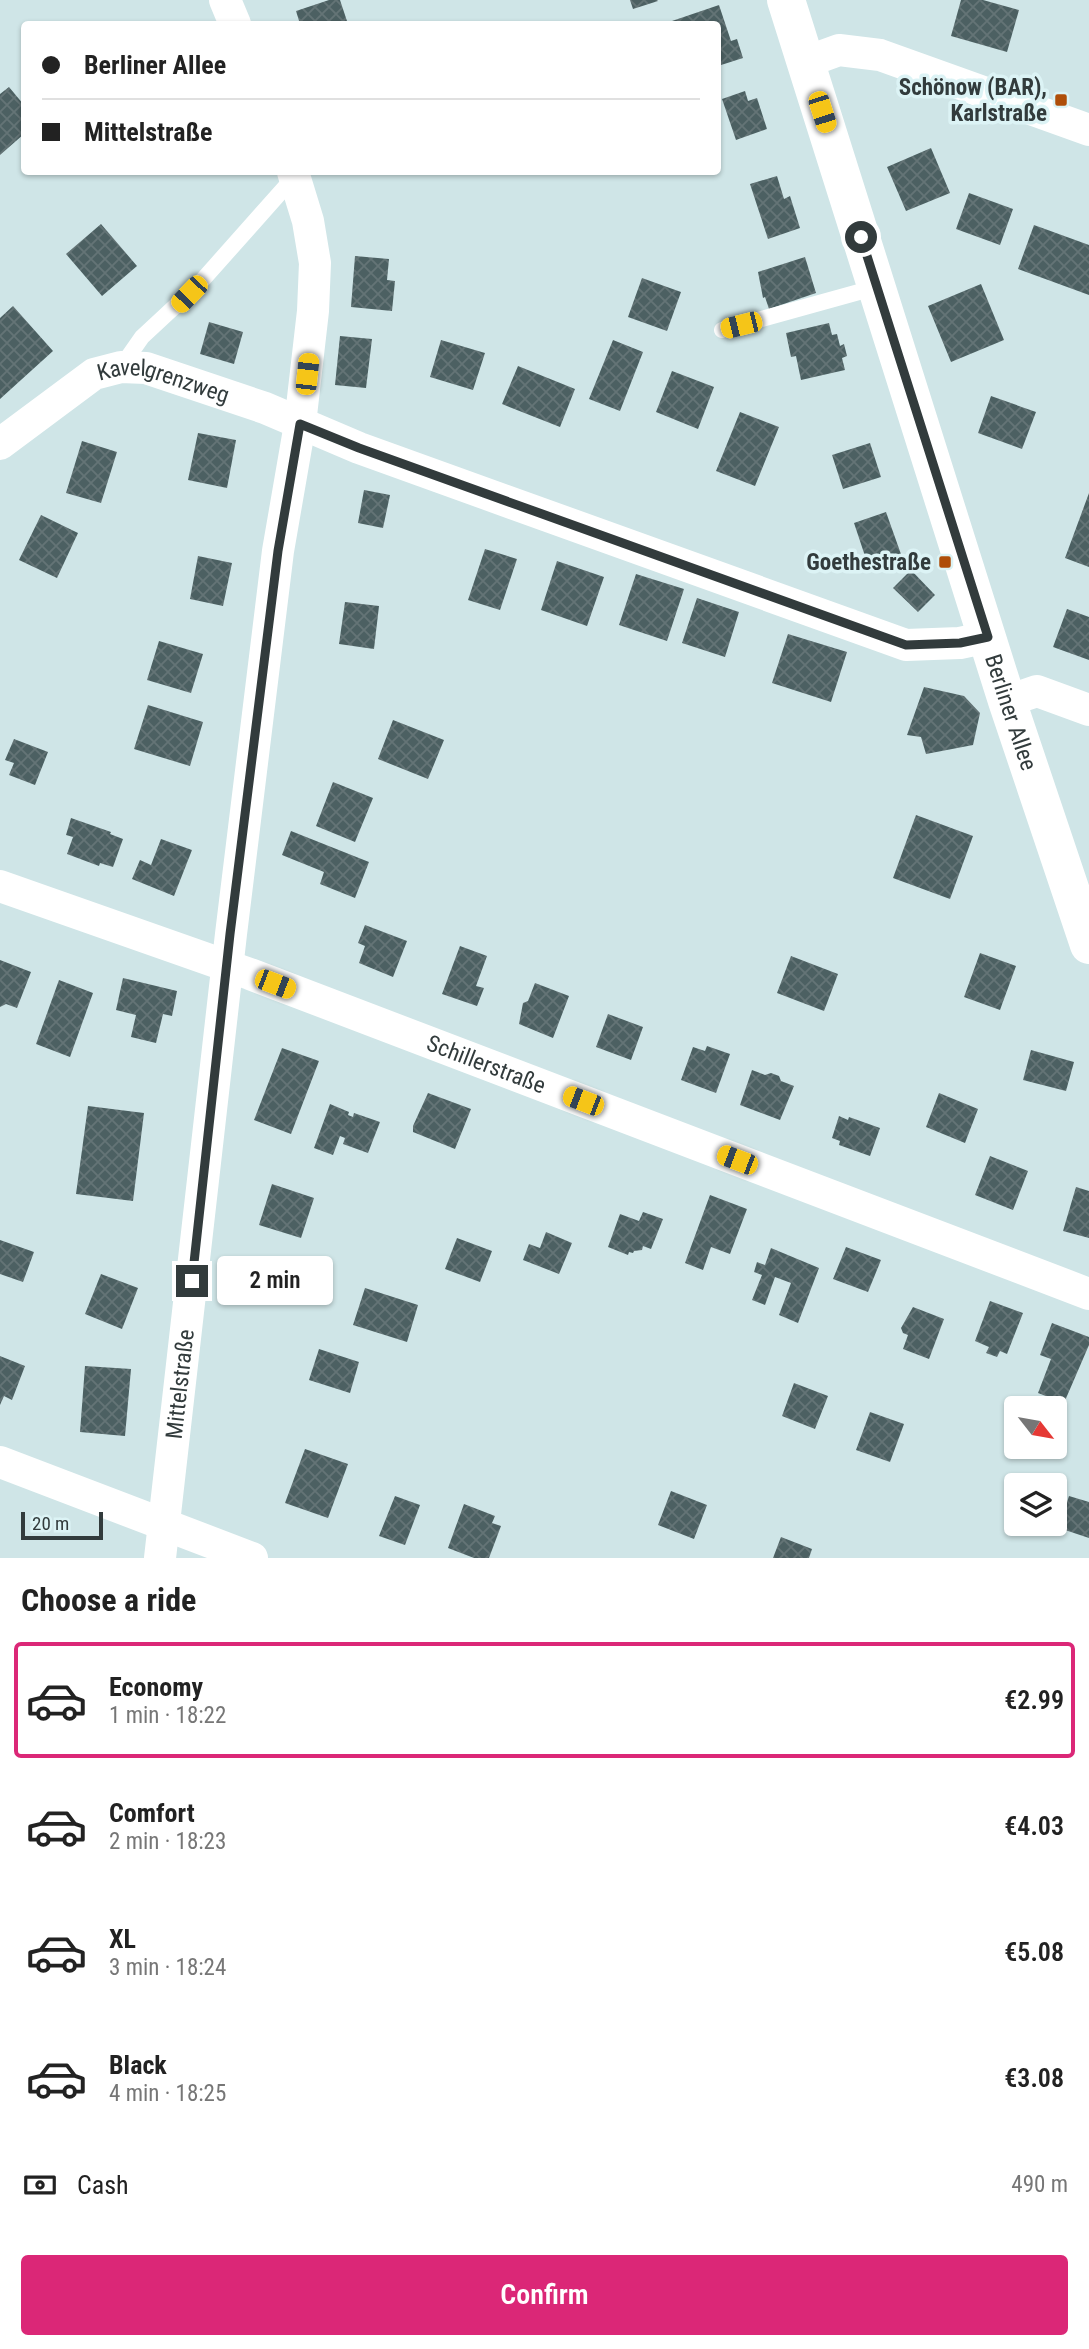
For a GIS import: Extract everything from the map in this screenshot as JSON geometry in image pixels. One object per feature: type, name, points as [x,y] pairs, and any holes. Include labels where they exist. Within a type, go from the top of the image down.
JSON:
[{"type":"street","points":[[225,0],[234,21]]},
{"type":"street","name":"Berliner Allee","points":[[786,0],[1007,701],[1089,945]]},
{"type":"street","points":[[806,62],[839,50],[880,55],[1089,130]]},
{"type":"street","name":"Mittelstraße","points":[[160,1558],[227,967],[278,551],[300,424],[313,311],[315,263],[308,221],[294,175]]},
{"type":"street","name":"Kavelgrenzweg","points":[[0,444],[94,374],[121,367],[146,368],[265,408],[300,424]]},
{"type":"street","points":[[300,424],[359,448],[906,645],[960,643],[988,637]]},
{"type":"street","points":[[1007,701],[1037,691],[1089,710]]},
{"type":"street","name":"Schillerstraße","points":[[0,886],[227,967],[1089,1294]]},
{"type":"street","points":[[0,1462],[252,1558]]},
{"type":"lane","points":[[121,367],[142,337],[186,298],[293,175]]},
{"type":"lane","points":[[722,330],[877,287]]},
{"type":"building","points":[[329,0],[340,0],[347,21],[299,21],[296,11]]},
{"type":"building","points":[[630,0],[657,0],[658,1],[633,9]]},
{"type":"building","points":[[961,0],[983,0],[1019,10],[1007,52],[951,36]]},
{"type":"building","points":[[719,5],[731,41],[737,39],[743,58],[721,65],[721,21],[672,21]]},
{"type":"building","points":[[9,87],[21,101],[21,137],[0,155],[0,94]]},
{"type":"building","points":[[745,91],[748,101],[757,98],[767,129],[736,140],[722,99]]},
{"type":"building","points":[[931,148],[950,193],[906,211],[887,167]]},
{"type":"building","points":[[777,176],[784,199],[790,196],[800,228],[768,239],[750,184]]},
{"type":"building","points":[[969,193],[1013,209],[1000,245],[956,229]]},
{"type":"building","points":[[101,224],[137,266],[102,296],[66,254]]},
{"type":"building","points":[[1034,225],[1089,245],[1089,295],[1018,269]]},
{"type":"building","points":[[355,256],[389,259],[387,280],[395,281],[392,311],[351,307]]},
{"type":"building","points":[[805,257],[816,293],[769,309],[765,297],[763,298],[758,272]]},
{"type":"building","points":[[642,278],[681,292],[667,331],[628,317]]},
{"type":"building","points":[[981,284],[1004,340],[951,362],[928,306]]},
{"type":"building","points":[[13,306],[53,351],[0,399],[0,318]]},
{"type":"building","points":[[209,322],[243,332],[234,364],[200,354]]},
{"type":"building","points":[[829,323],[832,335],[837,334],[840,346],[844,344],[847,356],[842,358],[845,370],[801,380],[796,356],[791,357],[786,333]]},
{"type":"building","points":[[340,336],[372,339],[366,388],[335,385]]},
{"type":"building","points":[[441,340],[485,353],[473,390],[430,377]]},
{"type":"building","points":[[613,340],[643,352],[620,411],[589,399]]},
{"type":"building","points":[[518,366],[575,389],[560,427],[502,404]]},
{"type":"building","points":[[672,371],[714,387],[698,429],[656,412]]},
{"type":"building","points":[[991,396],[1036,412],[1022,449],[978,433]]},
{"type":"building","points":[[740,412],[779,427],[755,486],[716,471]]},
{"type":"building","points":[[198,433],[236,440],[227,488],[188,480]]},
{"type":"building","points":[[82,441],[117,452],[101,503],[66,493]]},
{"type":"building","points":[[870,443],[881,477],[843,489],[832,455]]},
{"type":"building","points":[[364,490],[390,495],[383,528],[358,523]]},
{"type":"building","points":[[1089,493],[1089,567],[1065,558]]},
{"type":"building","points":[[886,512],[902,557],[869,568],[854,523]]},
{"type":"building","points":[[41,515],[78,533],[57,578],[19,560]]},
{"type":"building","points":[[485,549],[517,559],[500,610],[468,600]]},
{"type":"building","points":[[198,556],[232,563],[223,606],[190,599]]},
{"type":"building","points":[[557,561],[604,577],[587,626],[541,610]]},
{"type":"building","points":[[911,570],[935,595],[918,612],[893,588]]},
{"type":"building","points":[[636,574],[684,589],[667,641],[619,625]]},
{"type":"building","points":[[697,598],[739,612],[725,657],[682,643]]},
{"type":"building","points":[[345,602],[379,606],[374,649],[339,644]]},
{"type":"building","points":[[1067,609],[1089,617],[1089,660],[1053,647]]},
{"type":"building","points":[[788,634],[847,652],[831,702],[772,683]]},
{"type":"building","points":[[159,641],[203,654],[191,693],[147,680]]},
{"type":"building","points":[[924,687],[964,696],[980,713],[973,745],[926,754],[921,737],[907,735]]},
{"type":"building","points":[[148,705],[203,722],[190,766],[134,749]]},
{"type":"building","points":[[393,720],[444,740],[428,779],[378,759]]},
{"type":"building","points":[[14,739],[48,752],[35,785],[9,775],[14,763],[5,760]]},
{"type":"building","points":[[333,782],[373,798],[355,842],[316,826]]},
{"type":"building","points":[[916,815],[973,836],[950,899],[893,878]]},
{"type":"building","points":[[71,818],[123,839],[113,867],[100,863],[99,866],[67,854],[73,837],[66,835]]},
{"type":"building","points":[[291,831],[369,862],[355,898],[320,884],[324,872],[282,855]]},
{"type":"building","points":[[161,839],[192,850],[174,896],[132,879],[140,860],[151,865]]},
{"type":"building","points":[[365,925],[407,941],[393,977],[359,963],[365,946],[358,943]]},
{"type":"building","points":[[460,946],[487,956],[476,986],[484,988],[477,1006],[442,994]]},
{"type":"building","points":[[980,953],[1016,966],[1000,1010],[964,997]]},
{"type":"building","points":[[791,956],[838,974],[824,1011],[777,993]]},
{"type":"building","points":[[0,960],[31,972],[17,1008],[6,1004],[0,1007]]},
{"type":"building","points":[[123,978],[177,991],[172,1016],[163,1014],[156,1043],[131,1037],[136,1015],[116,1010]]},
{"type":"building","points":[[59,980],[93,993],[70,1057],[36,1044]]},
{"type":"building","points":[[535,983],[569,996],[553,1038],[519,1024],[523,1003],[528,1001]]},
{"type":"building","points":[[608,1014],[643,1027],[631,1060],[596,1047]]},
{"type":"building","points":[[707,1046],[730,1054],[716,1093],[681,1080],[693,1047],[705,1051]]},
{"type":"building","points":[[282,1048],[319,1061],[291,1134],[254,1120]]},
{"type":"building","points":[[1031,1050],[1074,1062],[1066,1091],[1023,1080]]},
{"type":"building","points":[[752,1070],[779,1076],[781,1081],[794,1086],[780,1120],[740,1105]]},
{"type":"building","points":[[428,1093],[471,1109],[455,1149],[413,1132],[413,1126]]},
{"type":"building","points":[[939,1093],[978,1109],[965,1143],[926,1127]]},
{"type":"building","points":[[330,1104],[349,1112],[348,1115],[353,1117],[354,1113],[380,1122],[368,1153],[343,1144],[345,1138],[340,1136],[333,1155],[314,1148]]},
{"type":"building","points":[[88,1106],[144,1113],[133,1201],[76,1194]]},
{"type":"building","points":[[839,1116],[880,1128],[870,1156],[839,1145],[840,1141],[832,1138]]},
{"type":"building","points":[[990,1156],[1028,1171],[1013,1210],[975,1195]]},
{"type":"building","points":[[272,1184],[314,1198],[301,1238],[259,1225]]},
{"type":"building","points":[[1076,1187],[1089,1191],[1089,1238],[1063,1231]]},
{"type":"building","points":[[710,1195],[747,1209],[730,1254],[711,1247],[703,1270],[685,1263]]},
{"type":"building","points":[[643,1212],[663,1219],[651,1249],[643,1246],[642,1250],[629,1252],[628,1255],[608,1247],[620,1214],[639,1221]]},
{"type":"building","points":[[546,1232],[572,1243],[559,1274],[523,1260],[529,1244],[540,1248]]},
{"type":"building","points":[[457,1238],[492,1251],[480,1282],[445,1269]]},
{"type":"building","points":[[0,1240],[34,1252],[23,1282],[0,1274]]},
{"type":"building","points":[[846,1247],[881,1260],[868,1292],[833,1279]]},
{"type":"building","points":[[771,1248],[819,1268],[798,1323],[779,1315],[791,1283],[775,1277],[765,1305],[752,1300],[762,1275],[754,1272],[757,1262],[765,1265]]},
{"type":"building","points":[[101,1274],[138,1288],[122,1329],[85,1314]]},
{"type":"building","points":[[365,1288],[418,1305],[407,1342],[353,1325]]},
{"type":"building","points":[[990,1301],[1023,1313],[1007,1354],[1000,1351],[997,1357],[986,1353],[989,1347],[975,1341]]},
{"type":"building","points":[[913,1307],[944,1319],[929,1359],[903,1349],[908,1335],[903,1333],[901,1328]]},
{"type":"building","points":[[1052,1323],[1089,1337],[1089,1345],[1067,1396],[1046,1396],[1038,1393],[1051,1359],[1040,1355]]},
{"type":"building","points":[[319,1349],[359,1362],[350,1393],[309,1380]]},
{"type":"building","points":[[0,1356],[25,1366],[12,1400],[4,1396],[0,1405]]},
{"type":"building","points":[[85,1366],[131,1369],[125,1436],[80,1432]]},
{"type":"building","points":[[794,1383],[828,1396],[815,1429],[782,1416]]},
{"type":"building","points":[[870,1412],[904,1424],[890,1462],[856,1450]]},
{"type":"building","points":[[305,1449],[348,1464],[328,1518],[285,1503]]},
{"type":"building","points":[[671,1491],[707,1505],[694,1539],[658,1525]]},
{"type":"building","points":[[395,1496],[420,1505],[405,1545],[379,1536]]},
{"type":"building","points":[[1069,1496],[1089,1502],[1089,1538],[1067,1531]]},
{"type":"building","points":[[464,1504],[495,1516],[492,1523],[501,1526],[489,1558],[474,1558],[448,1548]]},
{"type":"building","points":[[781,1537],[812,1549],[809,1558],[773,1558]]},
{"type":"place","name":"Schönow (BAR), Karlstraße","points":[[1061,100]]},
{"type":"place","name":"Goethestraße","points":[[945,562]]},
{"type":"route","points":[[192,1281],[230,934],[278,551],[300,424],[359,448],[906,645],[960,643],[988,637],[861,237]]}]
